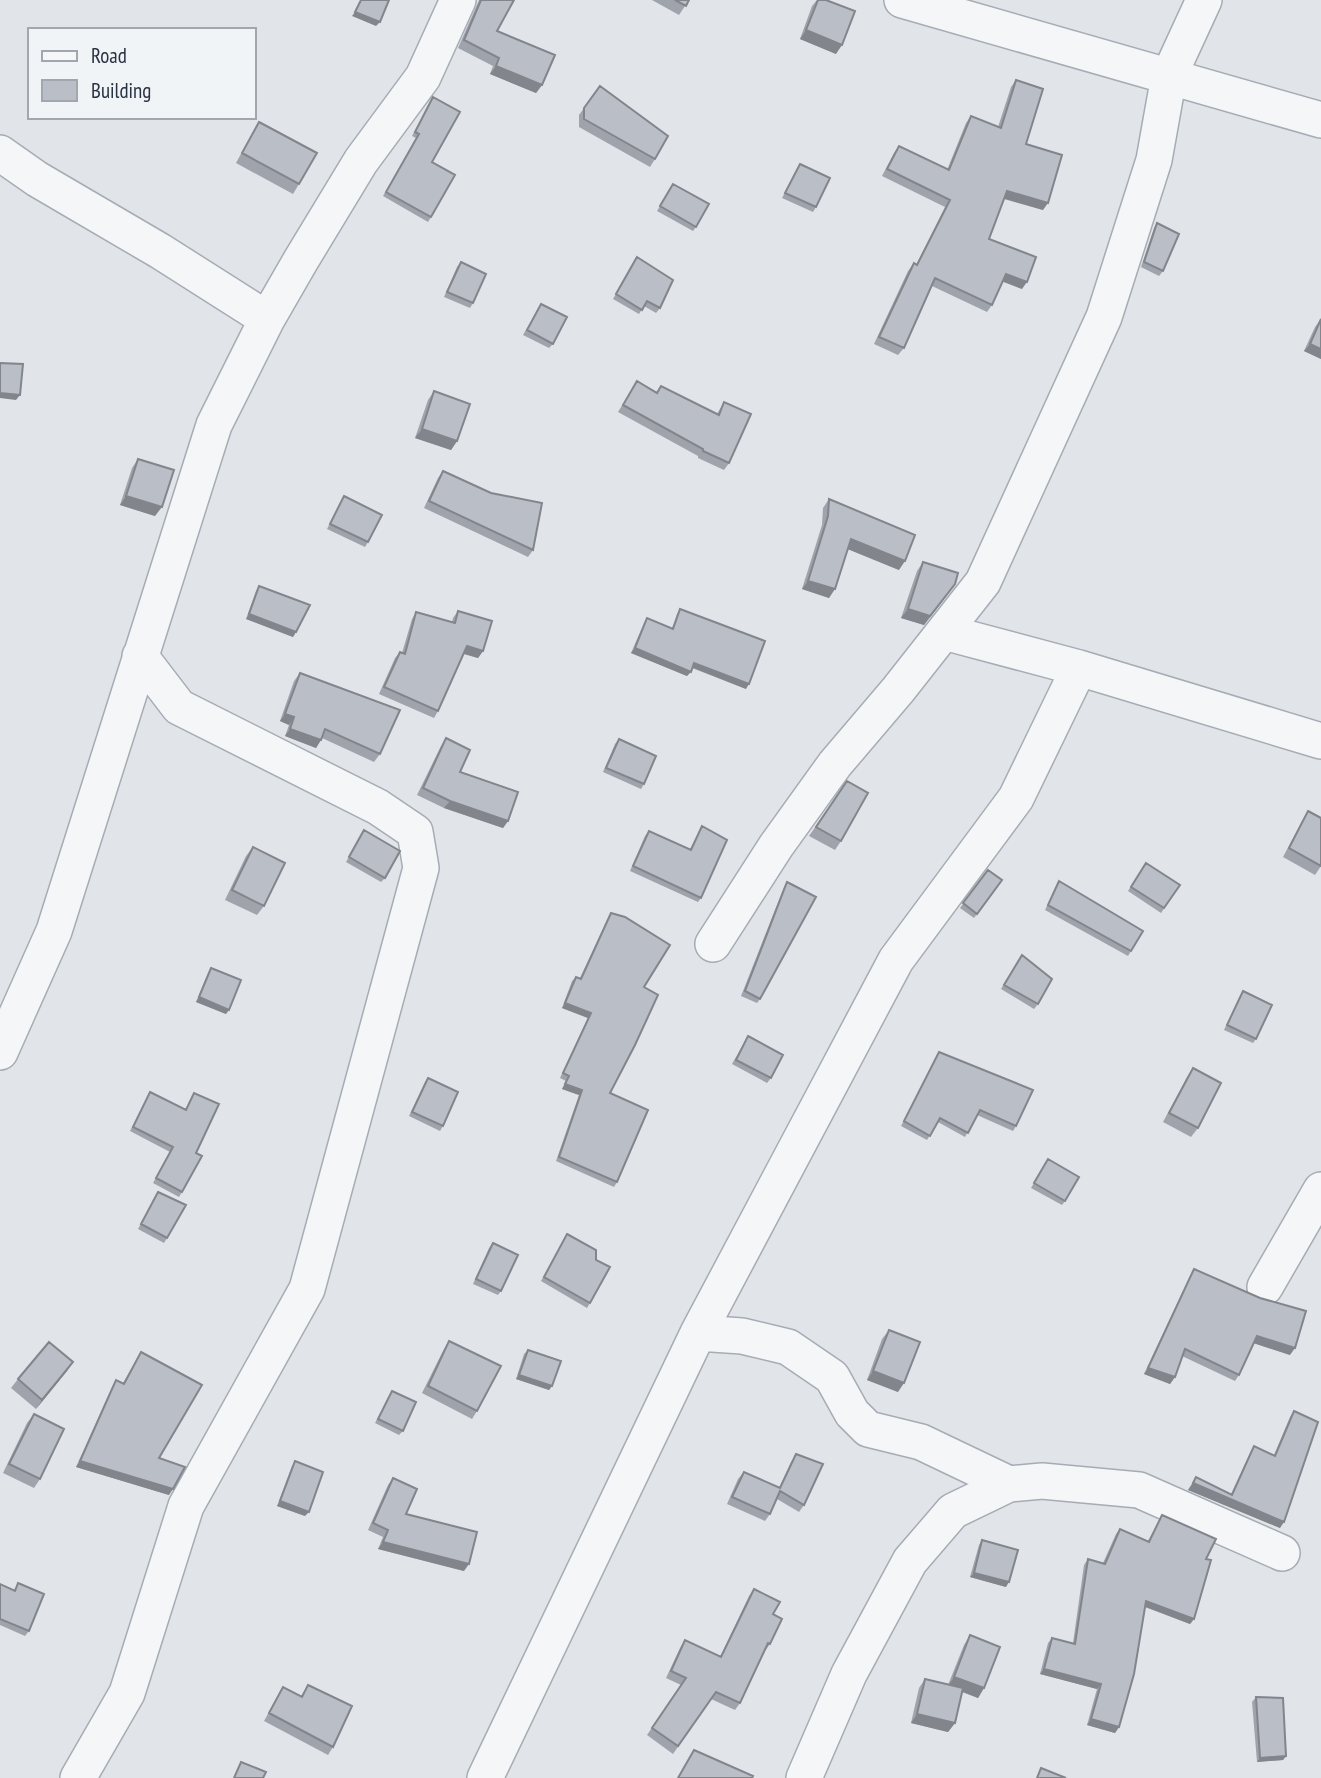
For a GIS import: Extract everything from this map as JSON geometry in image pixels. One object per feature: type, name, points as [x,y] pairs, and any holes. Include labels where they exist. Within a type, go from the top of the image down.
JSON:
[{"type":"street","points":[[0,1052],[54,931],[214,425],[267,319],[361,161],[424,77],[458,0]]},
{"type":"street","points":[[713,944],[776,846],[835,764],[898,690],[983,582],[1104,317],[1154,160],[1169,76],[1203,0]]},
{"type":"street","points":[[909,1],[1321,120]]},
{"type":"street","points":[[0,153],[37,179],[160,251],[267,319]]},
{"type":"street","points":[[944,632],[1079,668],[1321,741]]},
{"type":"street","points":[[78,1778],[127,1693],[186,1506],[307,1289],[421,868],[415,832],[378,807],[179,707],[140,656]]},
{"type":"street","points":[[485,1778],[698,1333],[897,960],[1016,798],[1079,668]]},
{"type":"street","points":[[1265,1287],[1321,1190]]},
{"type":"street","points":[[698,1333],[742,1336],[788,1347],[832,1377],[852,1413],[868,1429],[921,1442],[1009,1484]]},
{"type":"street","points":[[804,1778],[849,1674],[910,1561],[953,1511],[1009,1484],[1042,1481],[1139,1490],[1282,1553]]},
{"type":"building","points":[[361,0],[389,0],[380,22],[355,12]]},
{"type":"building","points":[[481,0],[514,0],[497,31],[555,55],[542,85],[496,66],[499,58],[464,40]]},
{"type":"building","points":[[675,0],[689,0],[686,6]]},
{"type":"building","points":[[818,0],[826,0],[855,11],[842,45],[806,30]]},
{"type":"building","points":[[1016,80],[1043,89],[1026,144],[1062,155],[1048,203],[1007,191],[989,239],[1036,257],[1027,282],[1006,274],[992,305],[935,278],[904,348],[879,337],[914,263],[917,265],[950,200],[887,169],[899,146],[949,170],[971,116],[1001,128]]},
{"type":"building","points":[[600,86],[668,136],[655,159],[584,119],[584,108]]},
{"type":"building","points":[[433,97],[460,112],[432,162],[455,175],[431,217],[386,192],[419,134],[415,132]]},
{"type":"building","points":[[259,122],[317,153],[299,184],[242,153]]},
{"type":"building","points":[[800,164],[830,178],[816,207],[785,193]]},
{"type":"building","points":[[673,184],[709,204],[696,227],[660,206]]},
{"type":"building","points":[[1157,223],[1179,234],[1163,271],[1144,262]]},
{"type":"building","points":[[637,257],[673,280],[660,308],[647,301],[642,310],[616,294]]},
{"type":"building","points":[[461,262],[486,274],[473,303],[447,292]]},
{"type":"building","points":[[541,304],[567,317],[553,344],[527,330]]},
{"type":"building","points":[[1321,319],[1321,349],[1310,344]]},
{"type":"building","points":[[0,363],[23,364],[20,395],[0,393]]},
{"type":"building","points":[[637,381],[657,393],[661,386],[719,415],[724,402],[751,414],[729,463],[623,405]]},
{"type":"building","points":[[434,391],[470,404],[457,441],[422,429]]},
{"type":"building","points":[[138,459],[174,470],[162,507],[126,496]]},
{"type":"building","points":[[443,471],[491,493],[542,503],[533,550],[429,501]]},
{"type":"building","points":[[344,496],[382,515],[368,542],[330,524]]},
{"type":"building","points":[[829,499],[915,535],[905,561],[851,539],[835,589],[808,581],[828,516]]},
{"type":"building","points":[[923,562],[958,573],[955,584],[930,616],[908,609]]},
{"type":"building","points":[[259,586],[310,605],[296,632],[249,614]]},
{"type":"building","points":[[680,609],[765,641],[749,684],[694,663],[691,672],[635,648],[647,618],[673,629]]},
{"type":"building","points":[[458,611],[492,621],[483,651],[467,646],[438,711],[384,687],[400,652],[405,654],[416,612],[455,623]]},
{"type":"building","points":[[300,673],[400,710],[380,754],[325,729],[321,740],[290,729],[294,717],[285,714]]},
{"type":"building","points":[[446,738],[470,750],[460,772],[518,792],[508,821],[450,801],[423,788]]},
{"type":"building","points":[[619,739],[656,756],[644,784],[606,768]]},
{"type":"building","points":[[847,781],[868,793],[841,841],[816,827]]},
{"type":"building","points":[[1308,811],[1321,818],[1321,866],[1289,848]]},
{"type":"building","points":[[702,826],[727,840],[701,898],[633,866],[649,831],[691,850]]},
{"type":"building","points":[[364,830],[400,851],[385,878],[349,857]]},
{"type":"building","points":[[253,847],[285,863],[264,906],[232,890]]},
{"type":"building","points":[[1146,863],[1180,885],[1164,908],[1131,887]]},
{"type":"building","points":[[988,870],[1002,880],[977,914],[963,903]]},
{"type":"building","points":[[1059,881],[1143,931],[1131,951],[1048,905]]},
{"type":"building","points":[[787,882],[816,897],[760,999],[745,991]]},
{"type":"building","points":[[611,913],[625,917],[670,945],[644,987],[658,995],[610,1093],[648,1110],[617,1182],[559,1157],[582,1090],[565,1084],[569,1076],[563,1073],[591,1013],[565,1003],[576,977],[581,979]]},
{"type":"building","points":[[1022,955],[1052,979],[1038,1004],[1004,985]]},
{"type":"building","points":[[211,968],[241,980],[229,1010],[199,997]]},
{"type":"building","points":[[1243,991],[1272,1005],[1256,1039],[1227,1025]]},
{"type":"building","points":[[748,1036],[783,1055],[771,1078],[736,1060]]},
{"type":"building","points":[[939,1052],[1033,1090],[1016,1126],[980,1110],[968,1133],[940,1118],[930,1136],[904,1121]]},
{"type":"building","points":[[1193,1068],[1221,1083],[1198,1128],[1169,1113]]},
{"type":"building","points":[[428,1078],[458,1092],[443,1126],[412,1112]]},
{"type":"building","points":[[150,1092],[186,1110],[194,1093],[219,1104],[196,1153],[202,1156],[182,1192],[156,1178],[173,1147],[133,1127]]},
{"type":"building","points":[[1048,1159],[1079,1177],[1065,1201],[1034,1183]]},
{"type":"building","points":[[158,1192],[186,1205],[167,1238],[141,1224]]},
{"type":"building","points":[[567,1234],[596,1250],[596,1260],[610,1267],[590,1303],[544,1277]]},
{"type":"building","points":[[493,1243],[518,1255],[501,1291],[476,1279]]},
{"type":"building","points":[[1194,1269],[1260,1298],[1306,1311],[1295,1348],[1257,1336],[1239,1375],[1185,1349],[1175,1377],[1148,1368]]},
{"type":"building","points":[[889,1330],[920,1342],[904,1383],[873,1371]]},
{"type":"building","points":[[449,1341],[501,1366],[477,1411],[428,1386]]},
{"type":"building","points":[[49,1342],[73,1362],[42,1400],[18,1379]]},
{"type":"building","points":[[528,1350],[561,1361],[552,1386],[519,1375]]},
{"type":"building","points":[[141,1352],[202,1385],[159,1458],[185,1467],[173,1489],[80,1461],[116,1380],[124,1384]]},
{"type":"building","points":[[392,1391],[416,1402],[403,1431],[378,1419]]},
{"type":"building","points":[[1294,1411],[1318,1422],[1284,1522],[1193,1483],[1196,1477],[1232,1495],[1254,1446],[1275,1456]]},
{"type":"building","points":[[34,1414],[64,1429],[40,1479],[9,1464]]},
{"type":"building","points":[[796,1454],[823,1464],[804,1505],[780,1491],[770,1514],[732,1497],[744,1472],[780,1488]]},
{"type":"building","points":[[295,1461],[323,1472],[309,1512],[280,1501]]},
{"type":"building","points":[[393,1478],[417,1489],[406,1514],[477,1532],[469,1564],[383,1542],[388,1530],[373,1523]]},
{"type":"building","points":[[1162,1515],[1216,1539],[1206,1559],[1211,1560],[1194,1619],[1146,1601],[1134,1674],[1119,1727],[1091,1719],[1101,1684],[1044,1669],[1052,1638],[1075,1644],[1088,1559],[1105,1564],[1120,1529],[1149,1542]]},
{"type":"building","points":[[982,1540],[1018,1550],[1009,1582],[974,1573]]},
{"type":"building","points":[[18,1583],[44,1594],[29,1631],[0,1619],[0,1584],[15,1591]]},
{"type":"building","points":[[754,1589],[780,1602],[773,1614],[782,1619],[770,1644],[768,1643],[740,1703],[716,1692],[678,1746],[652,1728],[686,1678],[671,1671],[685,1640],[721,1657]]},
{"type":"building","points":[[970,1635],[1000,1647],[984,1688],[954,1677]]},
{"type":"building","points":[[925,1679],[963,1688],[955,1723],[917,1714]]},
{"type":"building","points":[[308,1685],[352,1706],[333,1747],[269,1713],[283,1687],[302,1697]]},
{"type":"building","points":[[1256,1697],[1283,1698],[1286,1756],[1260,1758]]},
{"type":"building","points":[[694,1750],[753,1776],[678,1778]]},
{"type":"building","points":[[241,1762],[266,1772],[263,1778],[234,1778]]},
{"type":"building","points":[[1041,1768],[1066,1778],[1037,1778]]}]
